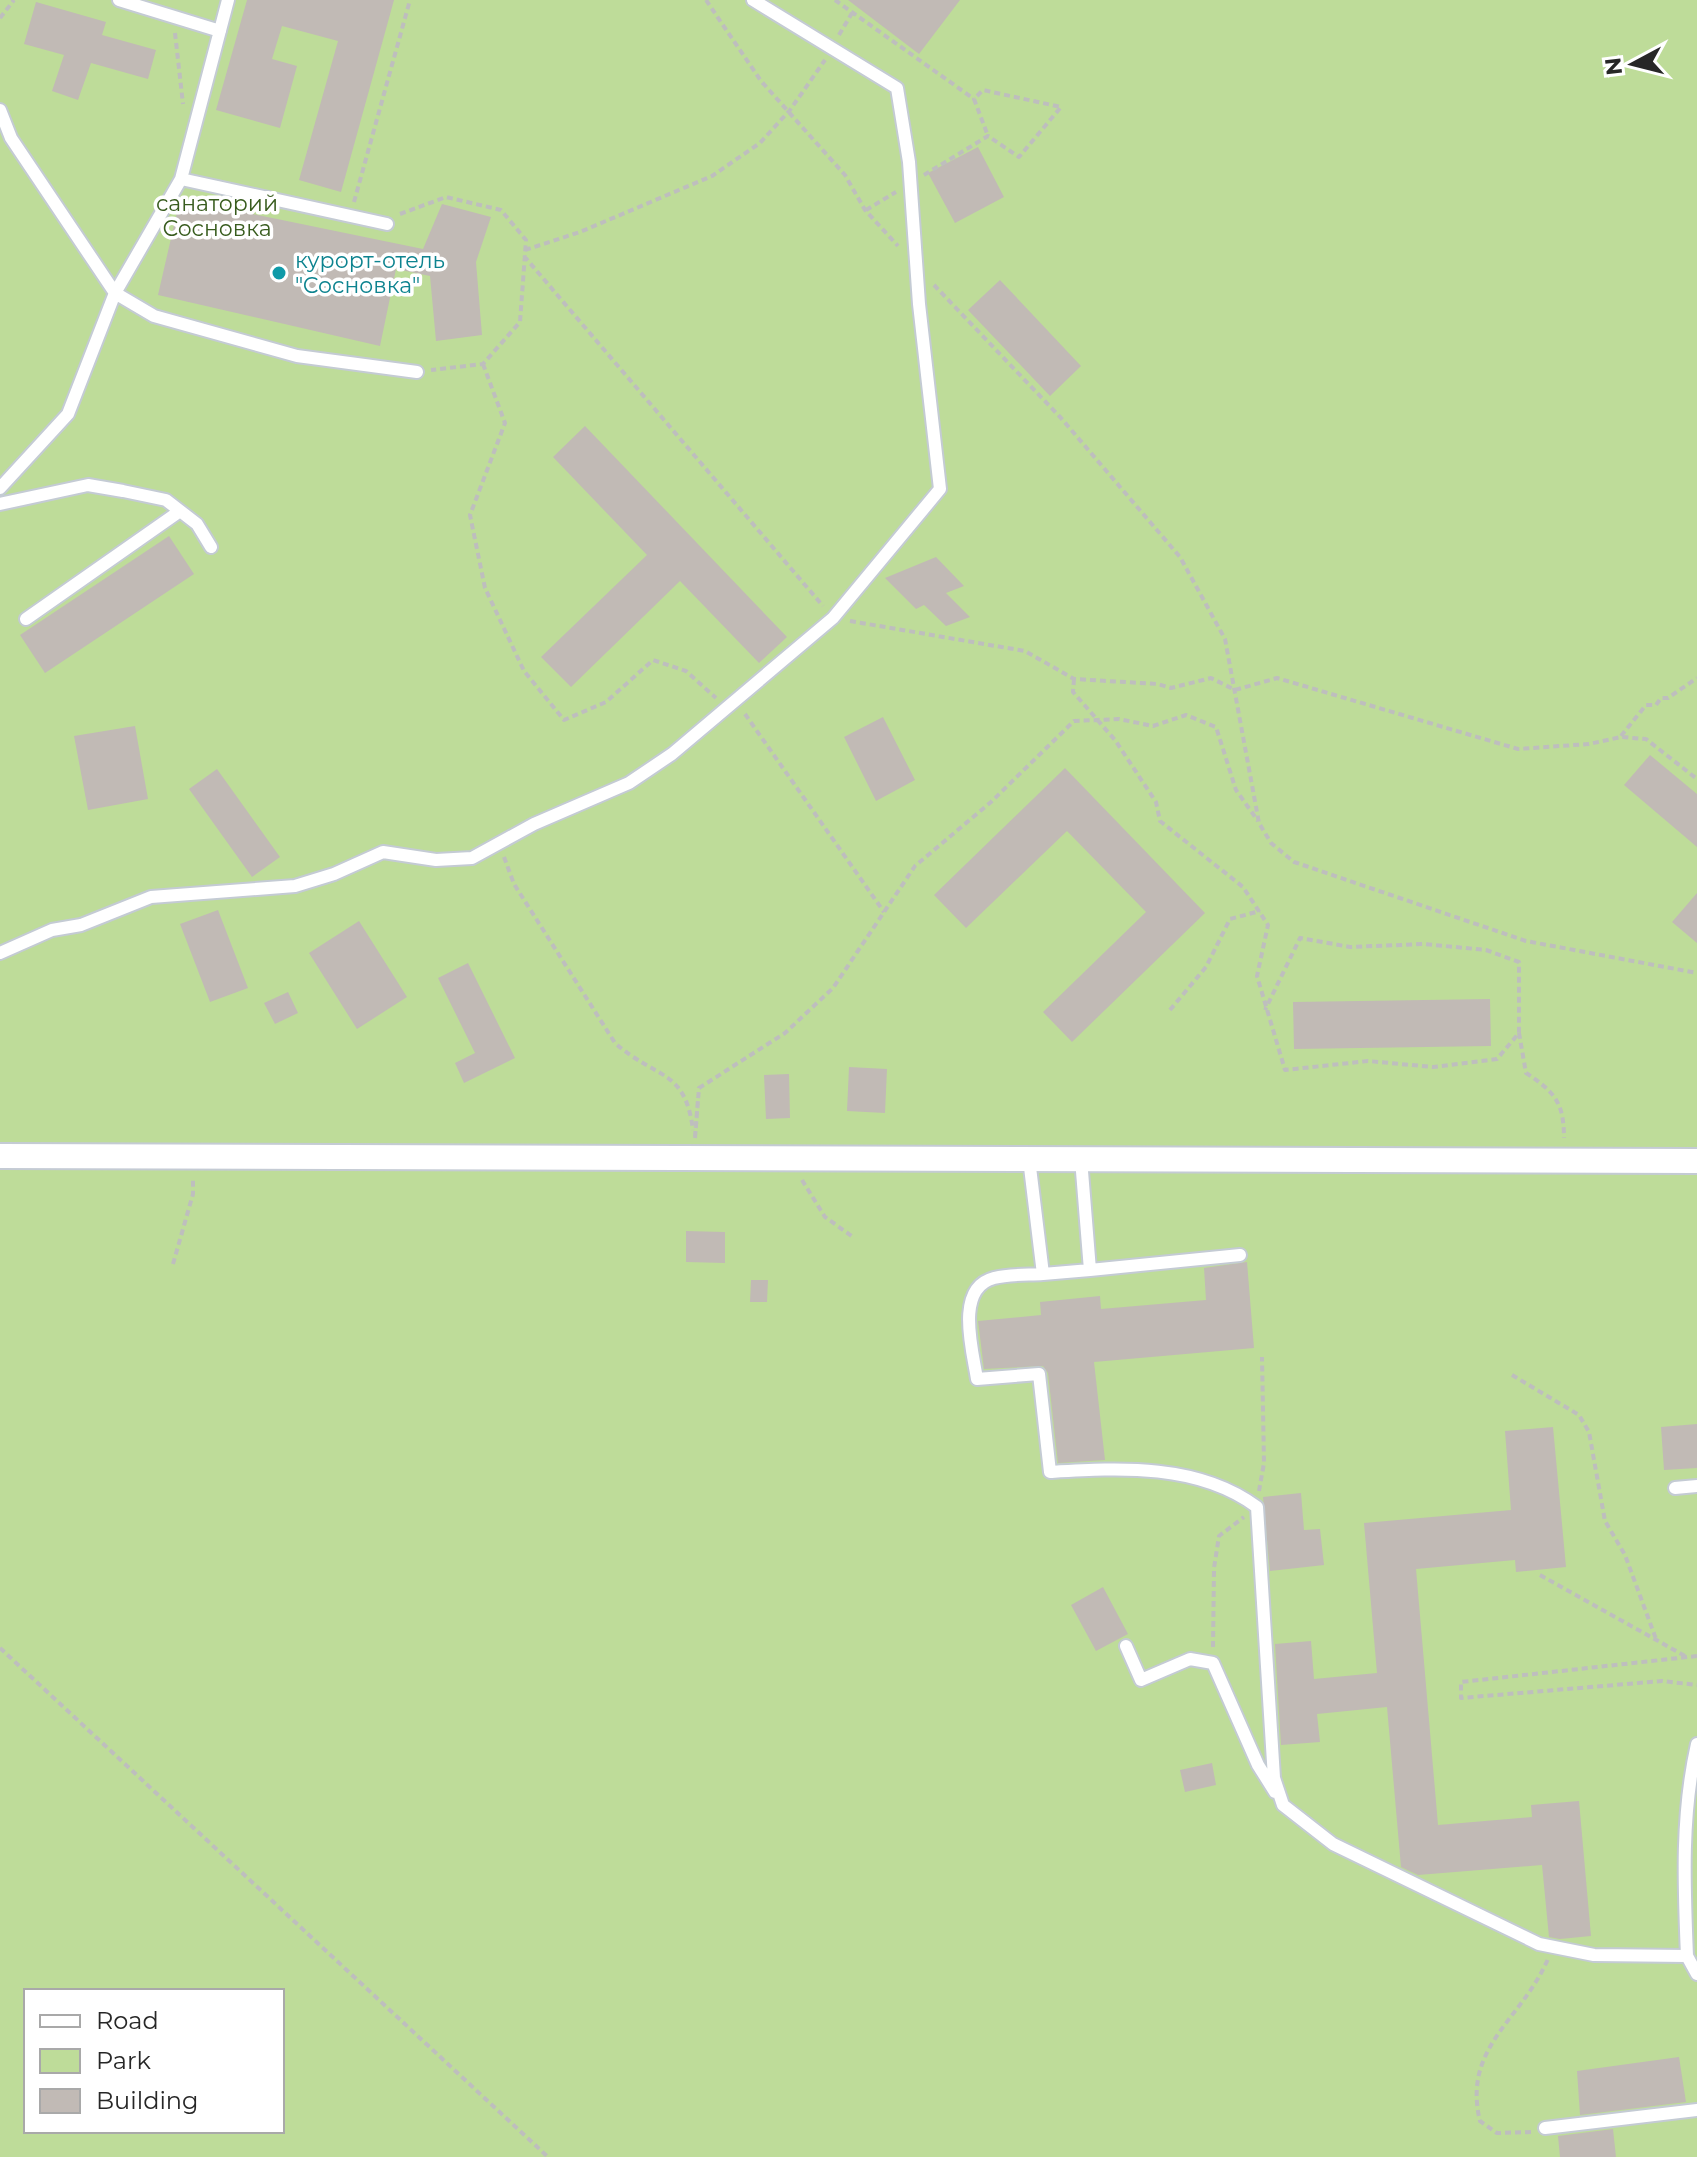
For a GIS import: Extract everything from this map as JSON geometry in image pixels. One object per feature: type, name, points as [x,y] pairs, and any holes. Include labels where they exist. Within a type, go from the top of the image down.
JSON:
[{"type":"street","points":[[0,1156],[694,1149],[787,1158],[1697,1161]]},
{"type":"lane","points":[[119,0],[220,31]]},
{"type":"lane","points":[[0,488],[68,414],[115,293],[181,179],[228,0]]},
{"type":"lane","points":[[0,953],[52,930],[81,925],[151,897],[268,891],[334,874],[383,852],[436,860],[472,858],[534,824],[629,783],[672,754],[833,618],[940,489],[916,266],[911,183],[897,88],[753,0]]},
{"type":"lane","points":[[0,110],[11,138],[115,293],[154,316],[297,356],[417,372]]},
{"type":"lane","points":[[181,179],[387,224]]},
{"type":"lane","points":[[0,504],[88,485],[166,500],[197,524],[211,547]]},
{"type":"lane","points":[[26,619],[180,511]]},
{"type":"lane","points":[[1029,1159],[1043,1274]]},
{"type":"lane","points":[[1081,1159],[1090,1270]]},
{"type":"lane","points":[[1240,1255],[991,1278],[979,1286],[969,1316],[977,1379],[1039,1374],[1050,1472],[1124,1468],[1189,1477],[1234,1491],[1257,1507],[1274,1778],[1283,1805]]},
{"type":"lane","points":[[1675,1488],[1697,1486]]},
{"type":"lane","points":[[1126,1646],[1141,1680],[1190,1659],[1213,1663],[1258,1765],[1283,1805],[1333,1844],[1539,1944],[1594,1955],[1692,1956]]},
{"type":"lane","points":[[1697,1744],[1688,1784],[1683,1848],[1692,1956],[1697,1974]]},
{"type":"lane","points":[[1545,2128],[1697,2110]]},
{"type":"path","points":[[0,18],[14,0]]},
{"type":"path","points":[[350,216],[410,0]]},
{"type":"path","points":[[706,0],[761,81],[845,175],[865,210],[1061,418],[1180,557],[1225,639],[1259,823]]},
{"type":"path","points":[[835,0],[974,99],[988,136],[1019,157],[1061,107],[997,91],[983,90],[974,99]]},
{"type":"path","points":[[171,16],[181,64],[183,117]]},
{"type":"path","points":[[524,253],[712,176],[760,143],[814,78]]},
{"type":"path","points":[[865,210],[988,136]]},
{"type":"path","points":[[387,224],[401,213],[446,197],[501,210],[526,240],[520,322],[483,364],[417,372]]},
{"type":"path","points":[[524,253],[833,618],[1025,651],[1074,679],[1158,684],[1171,688],[1211,678],[1235,690],[1277,678],[1518,749],[1589,744],[1621,737],[1646,739],[1697,779]]},
{"type":"path","points":[[483,364],[505,423],[470,515],[485,588],[524,671],[564,720],[606,702],[653,660],[686,671],[731,704],[884,912]]},
{"type":"path","points":[[1621,737],[1646,705],[1656,705],[1661,698],[1668,698],[1697,678]]},
{"type":"path","points":[[1074,679],[1073,692],[1099,720],[1156,802],[1160,821],[1243,887],[1268,925],[1257,976],[1285,1070],[1368,1061],[1433,1067],[1497,1059],[1519,1033]]},
{"type":"path","points":[[694,1149],[699,1088],[785,1033],[833,988],[915,866],[991,802],[1074,721],[1119,719],[1153,726],[1186,715],[1216,727],[1236,790],[1271,843],[1294,862],[1526,941],[1697,973]]},
{"type":"path","points":[[495,846],[502,851],[514,884],[615,1043],[636,1062],[679,1085],[689,1102],[694,1149]]},
{"type":"path","points":[[1170,1010],[1206,967],[1230,919],[1260,911]]},
{"type":"path","points":[[1265,1010],[1300,938],[1350,947],[1440,945],[1486,950],[1519,962],[1519,1033],[1526,1073],[1549,1088],[1564,1114],[1563,1161]]},
{"type":"path","points":[[694,1149],[698,1099]]},
{"type":"path","points":[[173,1264],[193,1194],[190,1156]]},
{"type":"path","points":[[787,1158],[825,1217],[853,1237]]},
{"type":"path","points":[[1213,1663],[1214,1568],[1219,1536],[1257,1507],[1264,1463],[1262,1357]]},
{"type":"path","points":[[1512,1375],[1579,1415],[1589,1432],[1605,1521],[1625,1555],[1656,1639]]},
{"type":"path","points":[[1540,1575],[1687,1657]]},
{"type":"path","points":[[0,1648],[548,2157]]},
{"type":"path","points":[[1697,1656],[1461,1682],[1461,1698],[1662,1681],[1697,1685]]},
{"type":"path","points":[[1545,2128],[1524,2133],[1497,2133],[1480,2121],[1474,2095],[1478,2071],[1490,2045],[1527,2000],[1553,1947]]},
{"type":"green space","name":"санаторий Сосновка","points":[[0,0],[1697,0],[1697,2157],[0,2157]]},
{"type":"building","points":[[247,0],[394,0],[341,192],[299,180],[338,41],[282,26],[272,59],[297,66],[280,128],[216,110]]},
{"type":"building","points":[[848,0],[960,0],[919,54]]},
{"type":"building","points":[[36,2],[106,22],[102,35],[156,50],[148,79],[91,63],[78,100],[52,91],[64,55],[24,44]]},
{"type":"building","points":[[978,147],[1004,197],[955,223],[928,173]]},
{"type":"building","name":"курорт-отель \"Сосновка\"","points":[[180,199],[423,249],[442,204],[491,217],[476,262],[482,335],[436,341],[430,276],[396,269],[380,346],[158,295]]},
{"type":"building","points":[[1000,280],[1081,366],[1050,396],[968,310]]},
{"type":"building","points":[[585,426],[787,637],[759,663],[680,581],[571,687],[541,657],[647,555],[553,457]]},
{"type":"building","points":[[169,536],[194,574],[45,673],[20,635]]},
{"type":"building","points":[[936,557],[964,586],[946,593],[970,617],[946,626],[924,605],[916,609],[885,578]]},
{"type":"building","points":[[883,717],[915,780],[876,801],[844,737]]},
{"type":"building","points":[[135,726],[148,799],[88,810],[74,736]]},
{"type":"building","points":[[1650,755],[1697,794],[1697,847],[1624,785]]},
{"type":"building","points":[[1065,768],[1205,913],[1072,1042],[1043,1012],[1146,912],[1067,831],[966,928],[934,895]]},
{"type":"building","points":[[217,769],[280,857],[252,877],[189,789]]},
{"type":"building","points":[[1697,893],[1697,943],[1672,922]]},
{"type":"building","points":[[218,910],[248,988],[210,1002],[180,924]]},
{"type":"building","points":[[359,921],[407,997],[357,1029],[309,953]]},
{"type":"building","points":[[468,963],[515,1058],[464,1083],[455,1063],[475,1053],[438,978]]},
{"type":"building","points":[[288,992],[298,1013],[275,1024],[264,1003]]},
{"type":"building","points":[[1490,999],[1491,1046],[1294,1049],[1293,1002]]},
{"type":"building","points":[[849,1067],[887,1069],[885,1113],[847,1111]]},
{"type":"building","points":[[789,1074],[790,1118],[766,1119],[764,1075]]},
{"type":"building","points":[[686,1231],[725,1232],[725,1263],[686,1262]]},
{"type":"building","points":[[1247,1262],[1254,1348],[1094,1362],[1105,1460],[1058,1463],[1048,1373],[1043,1366],[984,1369],[978,1321],[1041,1315],[1040,1302],[1100,1296],[1101,1309],[1206,1300],[1204,1268]]},
{"type":"building","points":[[751,1280],[768,1280],[767,1302],[750,1302]]},
{"type":"building","points":[[1697,1424],[1697,1468],[1664,1470],[1661,1427]]},
{"type":"building","points":[[1553,1427],[1566,1567],[1516,1572],[1515,1560],[1416,1569],[1438,1825],[1532,1817],[1531,1805],[1579,1801],[1591,1936],[1560,1939],[1549,1937],[1542,1865],[1418,1875],[1401,1867],[1387,1707],[1317,1714],[1320,1742],[1281,1745],[1275,1644],[1311,1641],[1314,1679],[1377,1673],[1364,1523],[1511,1510],[1505,1431]]},
{"type":"building","points":[[1301,1493],[1304,1530],[1320,1529],[1324,1565],[1270,1571],[1263,1497]]},
{"type":"building","points":[[1103,1587],[1128,1634],[1096,1651],[1071,1605]]},
{"type":"building","points":[[1212,1763],[1216,1785],[1185,1792],[1180,1770]]},
{"type":"building","points":[[1679,2057],[1686,2102],[1580,2115],[1577,2071]]},
{"type":"building","points":[[1613,2129],[1616,2157],[1560,2157],[1558,2136]]},
{"type":"place","name":"курорт-отель \"Сосновка\"","points":[[279,273]]}]
